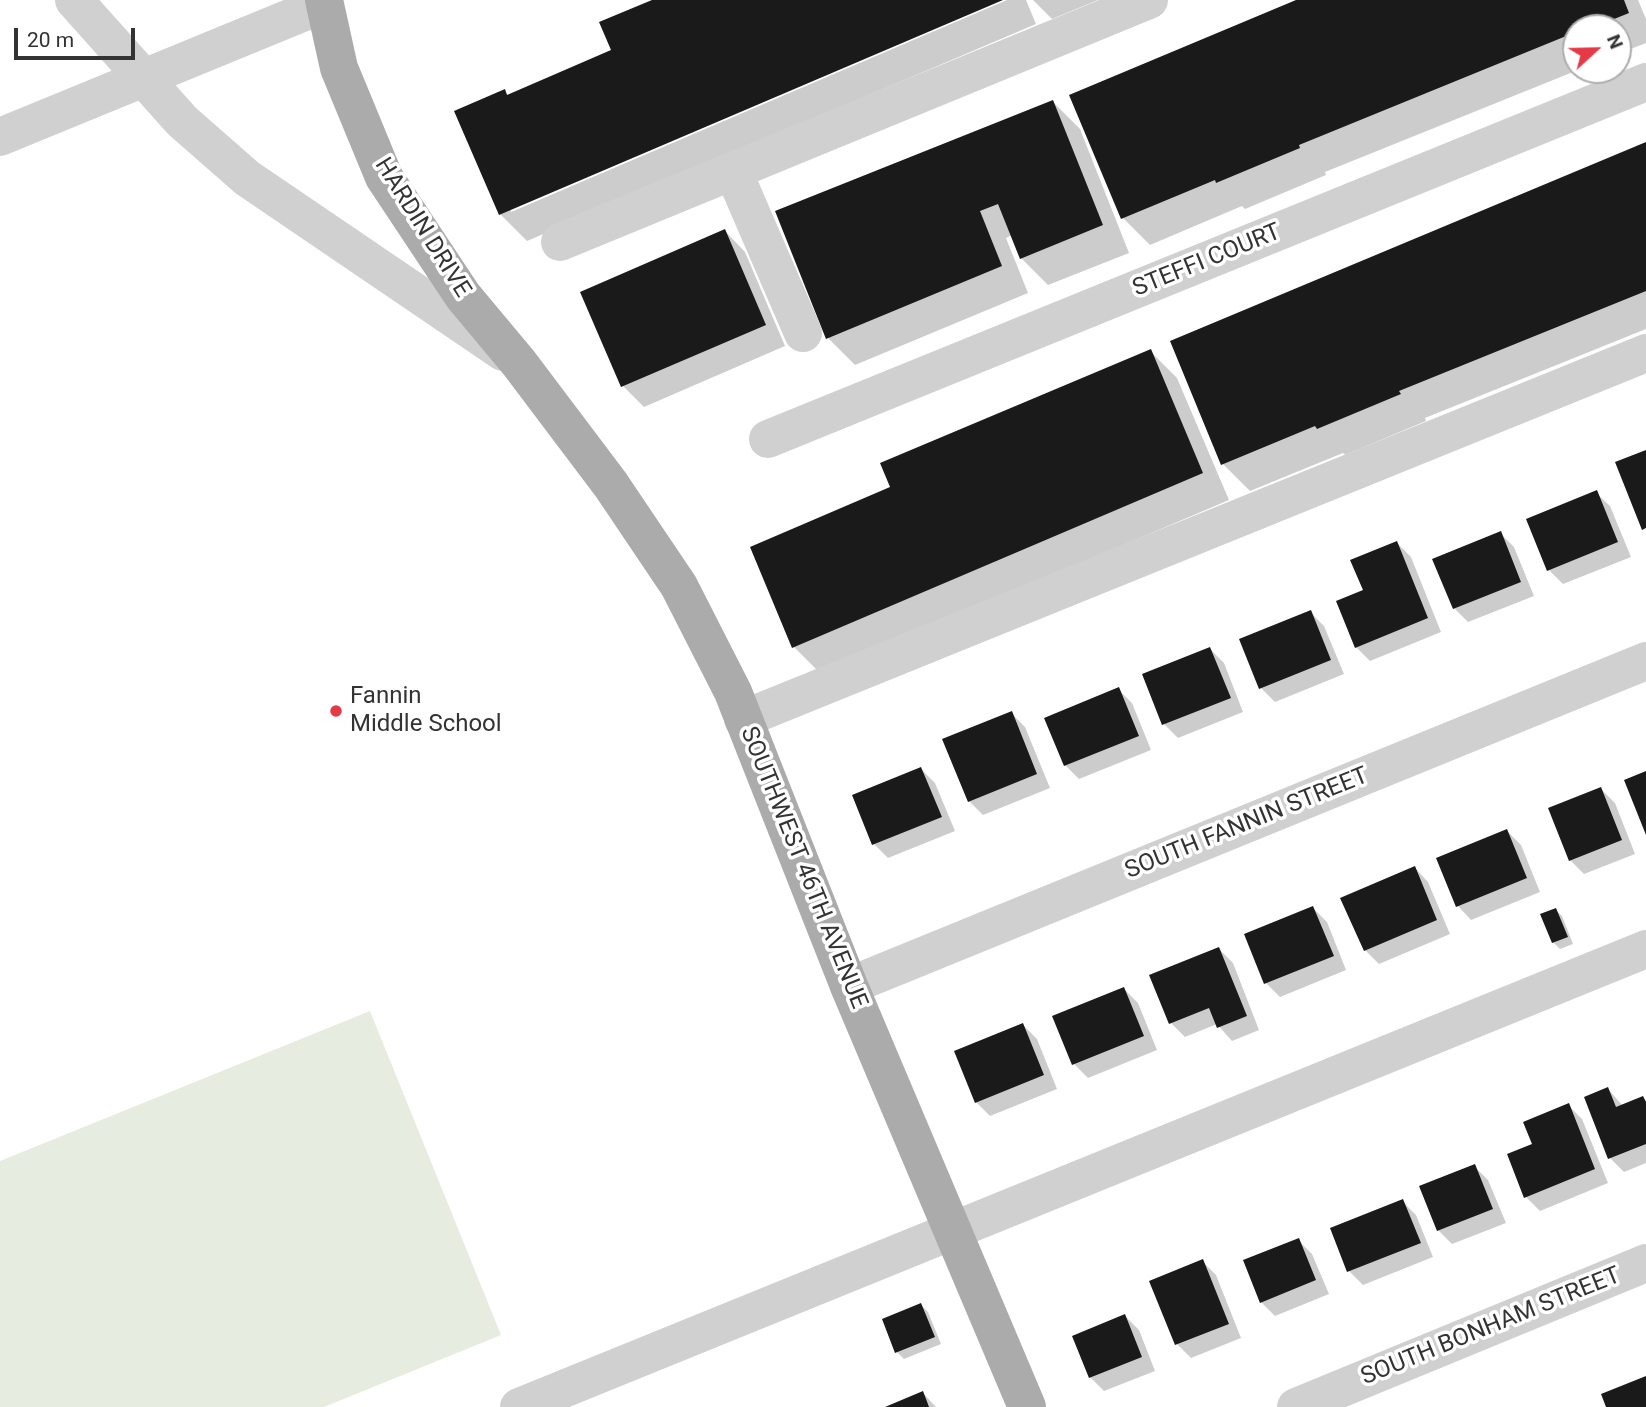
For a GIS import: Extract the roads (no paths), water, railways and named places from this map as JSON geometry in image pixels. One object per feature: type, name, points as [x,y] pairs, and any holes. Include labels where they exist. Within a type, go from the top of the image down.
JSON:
[{"type":"main road","name":"HARDIN DRIVE","points":[[324,2],[339,68],[384,177],[463,296],[519,363]]},
{"type":"main road","name":"SOUTHWEST 46TH AVENUE","points":[[519,363],[611,485],[679,586],[733,692],[849,986],[1027,1407]]},
{"type":"street","points":[[560,242],[1149,0]]},
{"type":"street","points":[[0,137],[324,2]]},
{"type":"street","points":[[88,5],[143,78],[182,121],[247,178],[519,363]]},
{"type":"street","name":"STEFFI COURT","points":[[768,439],[1646,82]]},
{"type":"street","points":[[733,171],[803,333]]},
{"type":"street","points":[[743,719],[1646,353]]},
{"type":"street","name":"SOUTH FANNIN STREET","points":[[849,986],[1646,661]]},
{"type":"street","points":[[519,1407],[1646,949]]},
{"type":"street","name":"SOUTH BONHAM STREET","points":[[1296,1407],[1646,1263]]},
{"type":"place","name":"Fannin Middle School","points":[[336,711]]}]
